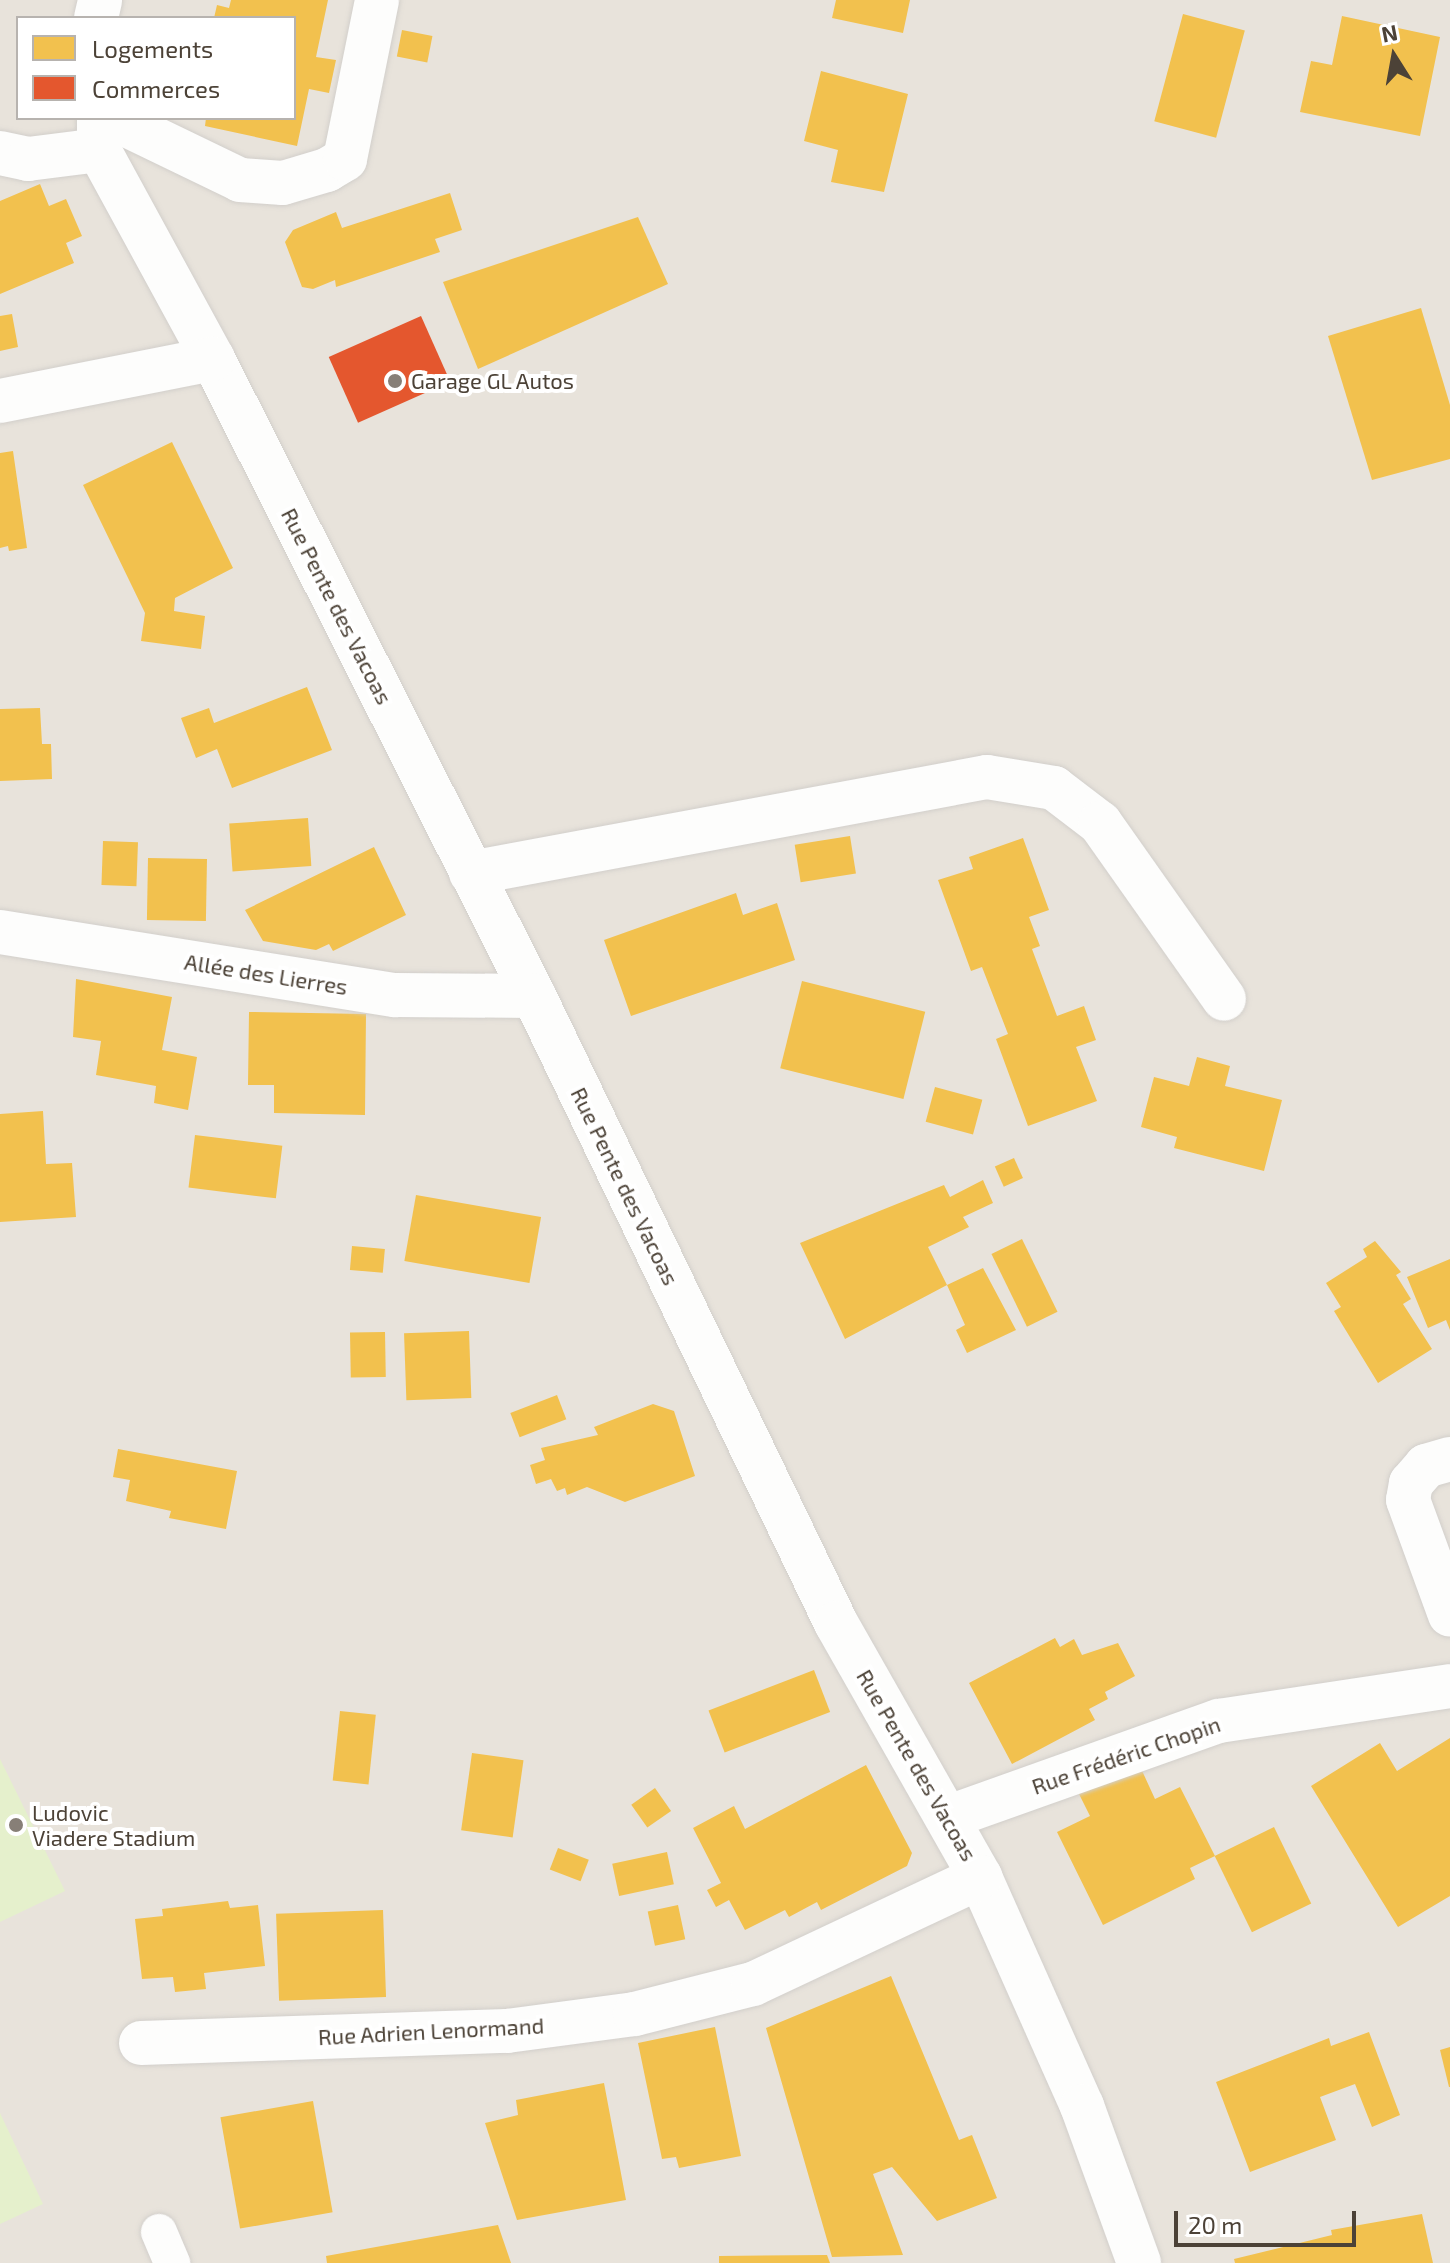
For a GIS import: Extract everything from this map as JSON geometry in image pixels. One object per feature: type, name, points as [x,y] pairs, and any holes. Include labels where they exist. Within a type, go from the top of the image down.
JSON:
[{"type":"street","points":[[0,153],[28,159],[103,129],[240,180],[283,183],[327,170],[345,159],[377,0]]},
{"type":"street","name":"Rue Pente des Vacoas","points":[[103,129],[213,359],[534,996],[836,1623],[949,1817],[980,1877],[1082,2106],[1139,2263]]},
{"type":"street","points":[[0,401],[213,359]]},
{"type":"street","points":[[471,873],[987,777],[1054,788],[1100,823],[1224,999]]},
{"type":"street","name":"Allée des Lierres","points":[[0,932],[395,995],[534,996]]},
{"type":"street","points":[[1450,1459],[1426,1466],[1411,1483],[1408,1500],[1450,1615]]},
{"type":"street","name":"Rue Frédéric Chopin","points":[[949,1817],[1219,1721],[1450,1686]]},
{"type":"street","name":"Rue Adrien Lenormand","points":[[141,2043],[507,2031],[635,2014],[753,1984],[980,1877]]},
{"type":"shaded area","points":[[0,0],[1450,0],[1450,2263],[0,2263]]},
{"type":"green space","name":"Ludovic Viadere Stadium","points":[[0,1759],[65,1891],[0,1922]]},
{"type":"green space","points":[[0,2113],[43,2204],[0,2224]]},
{"type":"building: Logements","points":[[231,0],[328,0],[316,57],[336,60],[329,93],[309,89],[297,146],[205,126],[206,120],[296,120],[296,16],[214,16],[217,5],[229,8]]},
{"type":"building: Logements","points":[[836,0],[910,0],[903,33],[832,18]]},
{"type":"building: Logements","points":[[1183,14],[1245,31],[1216,138],[1154,121]]},
{"type":"building: Logements","points":[[1342,16],[1440,37],[1420,136],[1300,112],[1311,61],[1332,65]]},
{"type":"building: Logements","points":[[402,30],[432,36],[427,62],[397,57]]},
{"type":"building: Logements","points":[[821,71],[908,94],[884,192],[831,182],[838,150],[804,141]]},
{"type":"building: Logements","points":[[40,184],[49,206],[66,199],[82,236],[66,243],[74,263],[0,294],[0,201]]},
{"type":"building: Logements","points":[[450,193],[462,230],[435,239],[440,252],[336,287],[335,280],[313,289],[302,287],[285,242],[293,230],[336,212],[342,228]]},
{"type":"building: Logements","points":[[638,217],[668,284],[478,369],[443,282]]},
{"type":"building: Logements","points":[[1421,308],[1450,405],[1450,459],[1372,480],[1328,336]]},
{"type":"building: Logements","points":[[12,314],[18,347],[0,351],[0,316]]},
{"type":"building: Logements","points":[[172,442],[233,568],[175,598],[174,611],[205,616],[201,649],[141,641],[145,613],[83,485]]},
{"type":"building: Logements","points":[[13,451],[27,548],[9,551],[8,546],[0,548],[0,453]]},
{"type":"building: Logements","points":[[307,687],[332,750],[232,788],[217,749],[196,758],[181,718],[209,708],[214,723]]},
{"type":"building: Logements","points":[[40,708],[42,744],[51,744],[52,779],[0,781],[0,709]]},
{"type":"building: Logements","points":[[308,818],[311,866],[233,871],[229,824]]},
{"type":"building: Logements","points":[[850,836],[856,874],[801,882],[795,845]]},
{"type":"building: Logements","points":[[1023,838],[1049,910],[1029,917],[1040,946],[1032,949],[1057,1016],[1084,1006],[1096,1040],[1076,1047],[1097,1101],[1028,1126],[996,1039],[1008,1034],[982,967],[971,971],[938,880],[973,869],[969,857]]},
{"type":"building: Logements","points":[[103,841],[138,842],[136,886],[101,885]]},
{"type":"building: Logements","points":[[374,847],[406,915],[333,951],[329,944],[316,950],[263,941],[245,910]]},
{"type":"building: Logements","points":[[148,858],[207,859],[206,921],[147,920]]},
{"type":"building: Logements","points":[[736,893],[743,915],[777,903],[795,960],[631,1016],[604,940]]},
{"type":"building: Logements","points":[[76,979],[172,997],[162,1050],[197,1057],[188,1110],[154,1103],[156,1086],[96,1075],[101,1041],[73,1037]]},
{"type":"building: Logements","points":[[802,981],[925,1012],[903,1099],[780,1068]]},
{"type":"building: Logements","points":[[249,1012],[366,1014],[365,1115],[274,1113],[274,1085],[248,1085]]},
{"type":"building: Logements","points":[[1197,1057],[1230,1066],[1225,1086],[1282,1100],[1264,1171],[1174,1148],[1177,1137],[1141,1127],[1154,1077],[1189,1086]]},
{"type":"building: Logements","points":[[935,1087],[982,1100],[973,1134],[926,1122]]},
{"type":"building: Logements","points":[[43,1111],[46,1164],[72,1163],[76,1217],[0,1222],[0,1114]]},
{"type":"building: Logements","points":[[195,1135],[282,1146],[276,1198],[189,1188]]},
{"type":"building: Logements","points":[[1014,1158],[1023,1178],[1004,1187],[995,1167]]},
{"type":"building: Logements","points":[[983,1180],[993,1203],[963,1217],[969,1227],[928,1247],[947,1285],[845,1339],[800,1243],[944,1185],[950,1197]]},
{"type":"building: Logements","points":[[416,1195],[541,1217],[529,1283],[404,1261]]},
{"type":"building: Logements","points":[[1022,1239],[1058,1312],[1027,1327],[991,1254]]},
{"type":"building: Logements","points":[[1375,1241],[1401,1272],[1396,1275],[1411,1299],[1403,1304],[1432,1349],[1378,1383],[1334,1311],[1341,1307],[1326,1283],[1367,1257],[1363,1249]]},
{"type":"building: Logements","points":[[352,1246],[385,1249],[383,1273],[350,1270]]},
{"type":"building: Logements","points":[[1450,1259],[1450,1330],[1446,1320],[1428,1328],[1407,1277]]},
{"type":"building: Logements","points":[[983,1268],[1016,1330],[967,1353],[956,1330],[965,1325],[947,1285]]},
{"type":"building: Logements","points":[[469,1331],[471,1398],[406,1400],[404,1333]]},
{"type":"building: Logements","points":[[385,1332],[386,1377],[351,1378],[350,1333]]},
{"type":"building: Logements","points":[[557,1395],[566,1419],[520,1437],[510,1413]]},
{"type":"building: Logements","points":[[653,1404],[674,1411],[695,1476],[625,1502],[587,1487],[567,1495],[565,1488],[557,1491],[551,1479],[536,1484],[530,1465],[545,1460],[541,1448],[598,1435],[594,1427]]},
{"type":"building: Logements","points":[[118,1449],[237,1471],[226,1529],[169,1518],[171,1511],[126,1501],[130,1480],[113,1477]]},
{"type":"building: Logements","points":[[1055,1638],[1060,1647],[1074,1639],[1082,1655],[1118,1643],[1135,1676],[1105,1692],[1108,1699],[1089,1709],[1095,1720],[1012,1764],[969,1683]]},
{"type":"building: Logements","points":[[814,1670],[830,1712],[725,1753],[709,1710]]},
{"type":"building: Logements","points":[[340,1711],[376,1715],[368,1784],[333,1781]]},
{"type":"building: Logements","points":[[1450,1738],[1450,1896],[1398,1927],[1311,1786],[1380,1743],[1397,1771]]},
{"type":"building: Logements","points":[[472,1753],[523,1760],[513,1837],[461,1830]]},
{"type":"building: Logements","points":[[1138,1762],[1155,1799],[1180,1787],[1215,1856],[1190,1868],[1195,1879],[1103,1925],[1057,1832],[1090,1816],[1074,1784]]},
{"type":"building: Logements","points":[[866,1765],[912,1853],[907,1866],[821,1910],[817,1902],[789,1917],[785,1910],[745,1930],[729,1900],[716,1907],[707,1890],[721,1883],[693,1828],[734,1806],[745,1829]]},
{"type":"building: Logements","points":[[655,1788],[671,1811],[647,1828],[631,1805]]},
{"type":"building: Logements","points":[[1274,1827],[1311,1903],[1252,1932],[1215,1856]]},
{"type":"building: Logements","points":[[558,1848],[589,1860],[581,1881],[550,1869]]},
{"type":"building: Logements","points":[[667,1852],[674,1884],[619,1896],[612,1864]]},
{"type":"building: Logements","points":[[228,1901],[230,1908],[258,1905],[265,1966],[204,1973],[206,1989],[175,1992],[173,1977],[142,1979],[135,1919],[163,1916],[162,1909]]},
{"type":"building: Logements","points":[[678,1905],[685,1939],[655,1946],[648,1911]]},
{"type":"building: Logements","points":[[383,1910],[386,1997],[279,2001],[276,1914]]},
{"type":"building: Logements","points":[[891,1976],[959,2140],[972,2135],[997,2198],[937,2221],[892,2167],[873,2174],[903,2255],[832,2257],[766,2028]]},
{"type":"building: Logements","points":[[715,2027],[741,2156],[679,2168],[676,2157],[662,2159],[638,2043]]},
{"type":"building: Logements","points":[[1369,2032],[1400,2115],[1372,2127],[1355,2084],[1320,2097],[1336,2140],[1250,2172],[1216,2082],[1329,2038],[1331,2046]]},
{"type":"building: Logements","points":[[1450,2047],[1450,2087],[1449,2087],[1440,2050]]},
{"type":"building: Logements","points":[[604,2083],[626,2200],[517,2220],[485,2123],[518,2115],[516,2100]]},
{"type":"building: Logements","points":[[313,2101],[333,2212],[240,2229],[220,2117]]},
{"type":"building: Logements","points":[[1422,2214],[1433,2263],[1235,2263],[1234,2259],[1332,2235],[1331,2230]]},
{"type":"building: Logements","points":[[498,2225],[511,2263],[327,2263],[326,2256]]},
{"type":"building: Logements","points":[[827,2255],[830,2263],[719,2263],[719,2256]]},
{"type":"building: Commerces","points":[[421,316],[450,382],[358,423],[329,357]]},
{"type":"place","name":"Garage GL Autos","points":[[395,381]]},
{"type":"place","name":"Ludovic Viadere Stadium","points":[[16,1825]]}]
